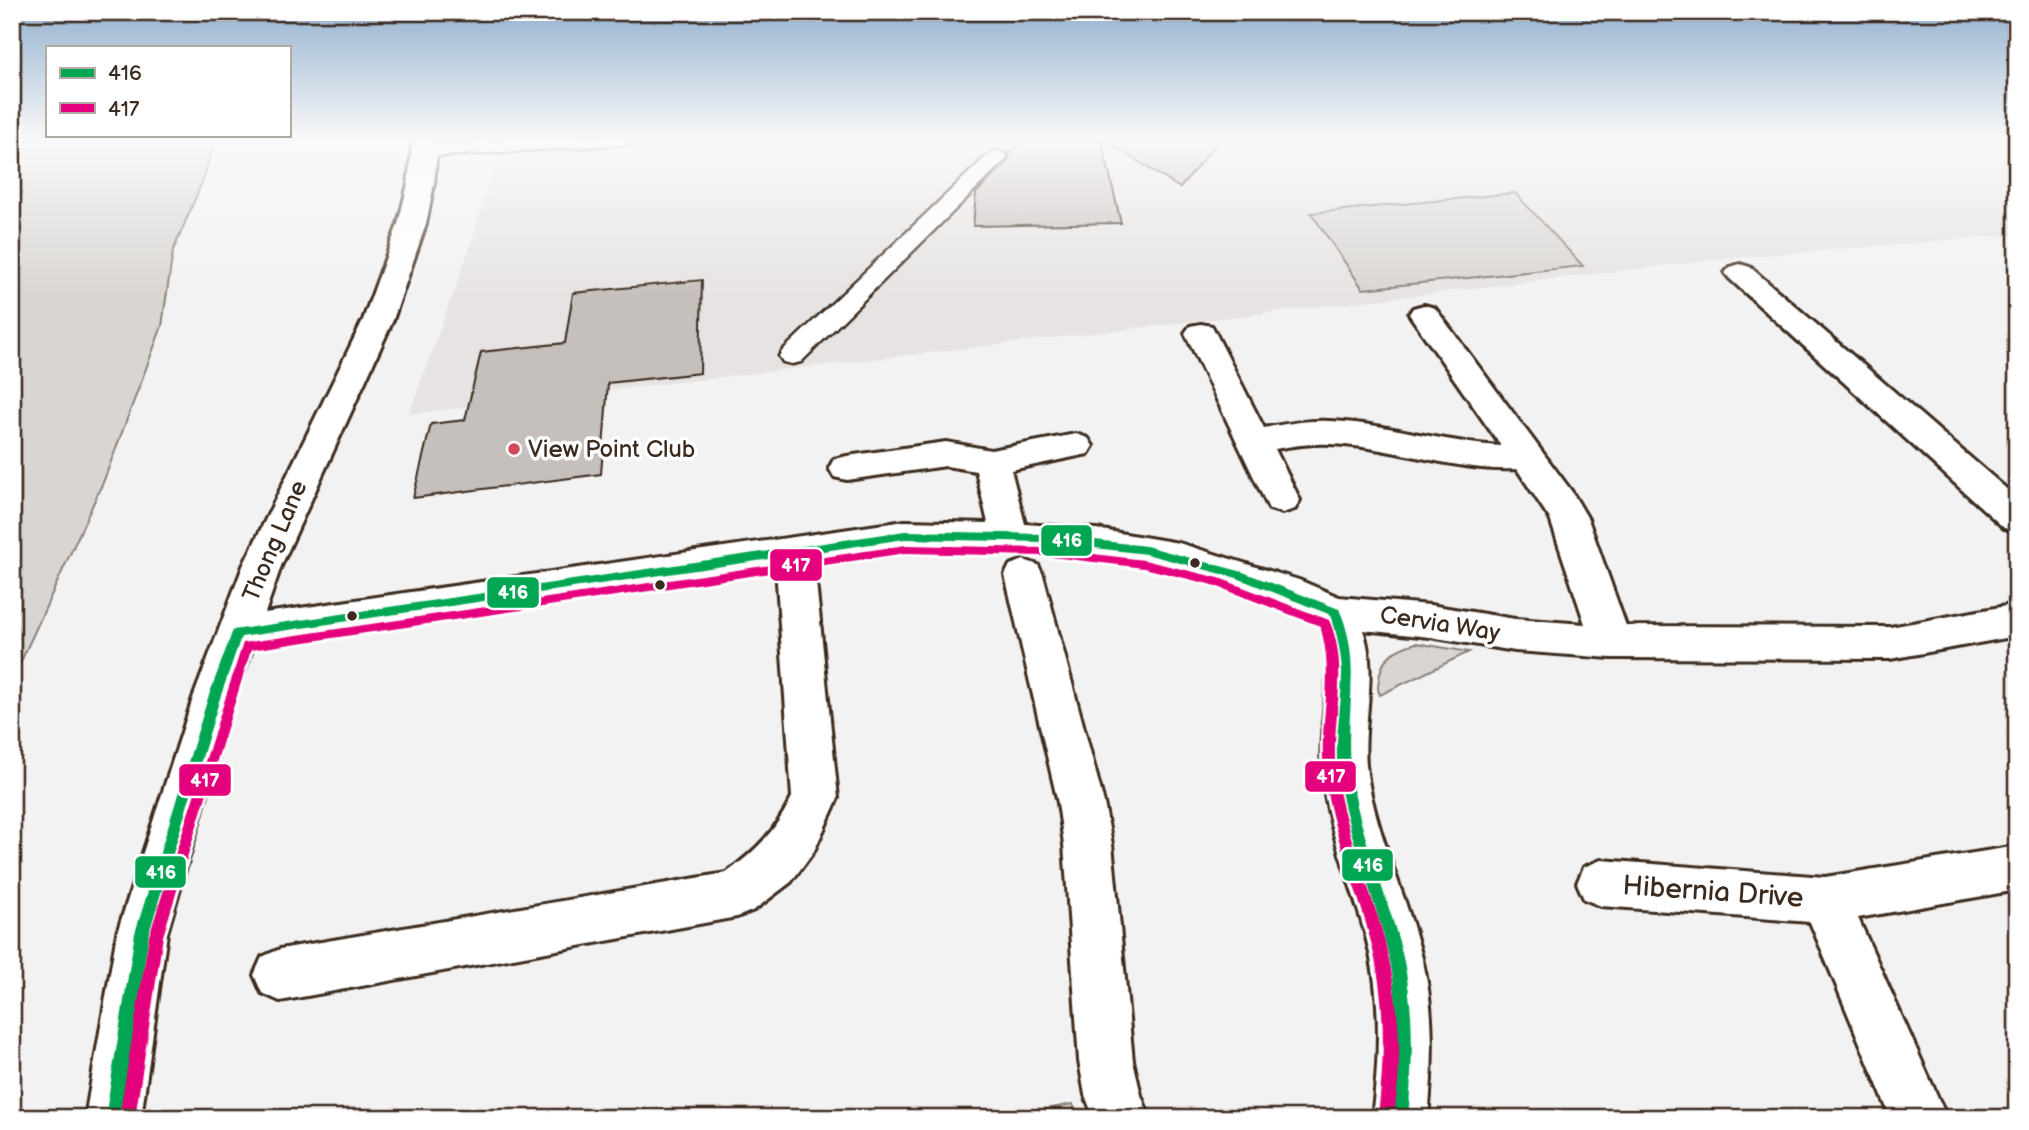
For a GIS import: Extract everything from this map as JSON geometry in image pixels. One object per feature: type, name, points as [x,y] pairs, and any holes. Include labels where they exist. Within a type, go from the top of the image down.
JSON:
[{"type":"street","name":"Thong Lane","points":[[113,1118],[142,933],[214,698],[237,633],[284,518],[378,320],[412,224],[419,191]]},
{"type":"street","points":[[792,356],[962,191]]},
{"type":"street","points":[[1740,273],[2017,519]]},
{"type":"street","points":[[1424,314],[1569,519],[1611,642]]},
{"type":"street","points":[[1201,333],[1282,500]]},
{"type":"street","points":[[1254,441],[1305,433],[1340,433],[1452,455],[1503,459],[1527,457]]},
{"type":"street","points":[[847,468],[946,454],[991,462],[1076,446]]},
{"type":"street","points":[[991,462],[1081,803],[1106,1061],[1113,1095],[1122,1118]]},
{"type":"street","name":"Cervia Way","points":[[237,633],[905,536],[1017,556],[1096,543],[1179,557],[1285,591],[1335,612],[1430,621],[1515,635],[1611,642],[1891,643],[2017,620]]},
{"type":"street","points":[[280,975],[737,894],[774,866],[797,836],[815,798],[794,550]]},
{"type":"street","points":[[1335,612],[1349,657],[1342,738],[1344,771],[1396,958],[1405,1013],[1407,1064],[1400,1118]]},
{"type":"street","name":"Hibernia Drive","points":[[1601,883],[1825,900],[2017,868]]},
{"type":"street","name":"Hibernia Drive","points":[[1825,900],[1919,1118]]},
{"type":"shaded area","points":[[12,191],[198,191],[173,251],[162,326],[104,480],[12,681]]},
{"type":"shaded area","points":[[486,191],[2017,191],[2017,235],[1730,258],[409,414],[469,250]]},
{"type":"shaded area","points":[[1515,193],[1583,266],[1363,289],[1311,213]]},
{"type":"shaded area","points":[[1416,643],[1469,652],[1380,695],[1379,679],[1386,659],[1396,651]]},
{"type":"shaded area","points":[[1073,1104],[1077,1118],[1000,1118]]},
{"type":"building","points":[[978,191],[1113,191],[1121,223],[973,226]]},
{"type":"building","points":[[702,280],[700,373],[608,383],[601,474],[413,498],[431,424],[465,420],[481,352],[565,343],[573,293]]},
{"type":"transit line","name":"416","points":[[237,633],[905,535],[1044,538],[1146,550],[1239,575],[1335,612]]},
{"type":"transit line","name":"417","points":[[127,1118],[156,936],[247,646],[906,549],[1043,552],[1144,564],[1215,581],[1325,623],[1334,660],[1329,752],[1333,793],[1378,941],[1387,985],[1391,1050],[1386,1116]]},
{"type":"transit line","name":"416","points":[[1335,612],[1346,652],[1347,690],[1343,748],[1347,790],[1357,832],[1390,933],[1403,1002],[1405,1048],[1400,1118]]},
{"type":"transit line","name":"416","points":[[113,1118],[142,933],[214,698],[237,633]]},
{"type":"place","name":"View Point Club","points":[[514,449]]}]
